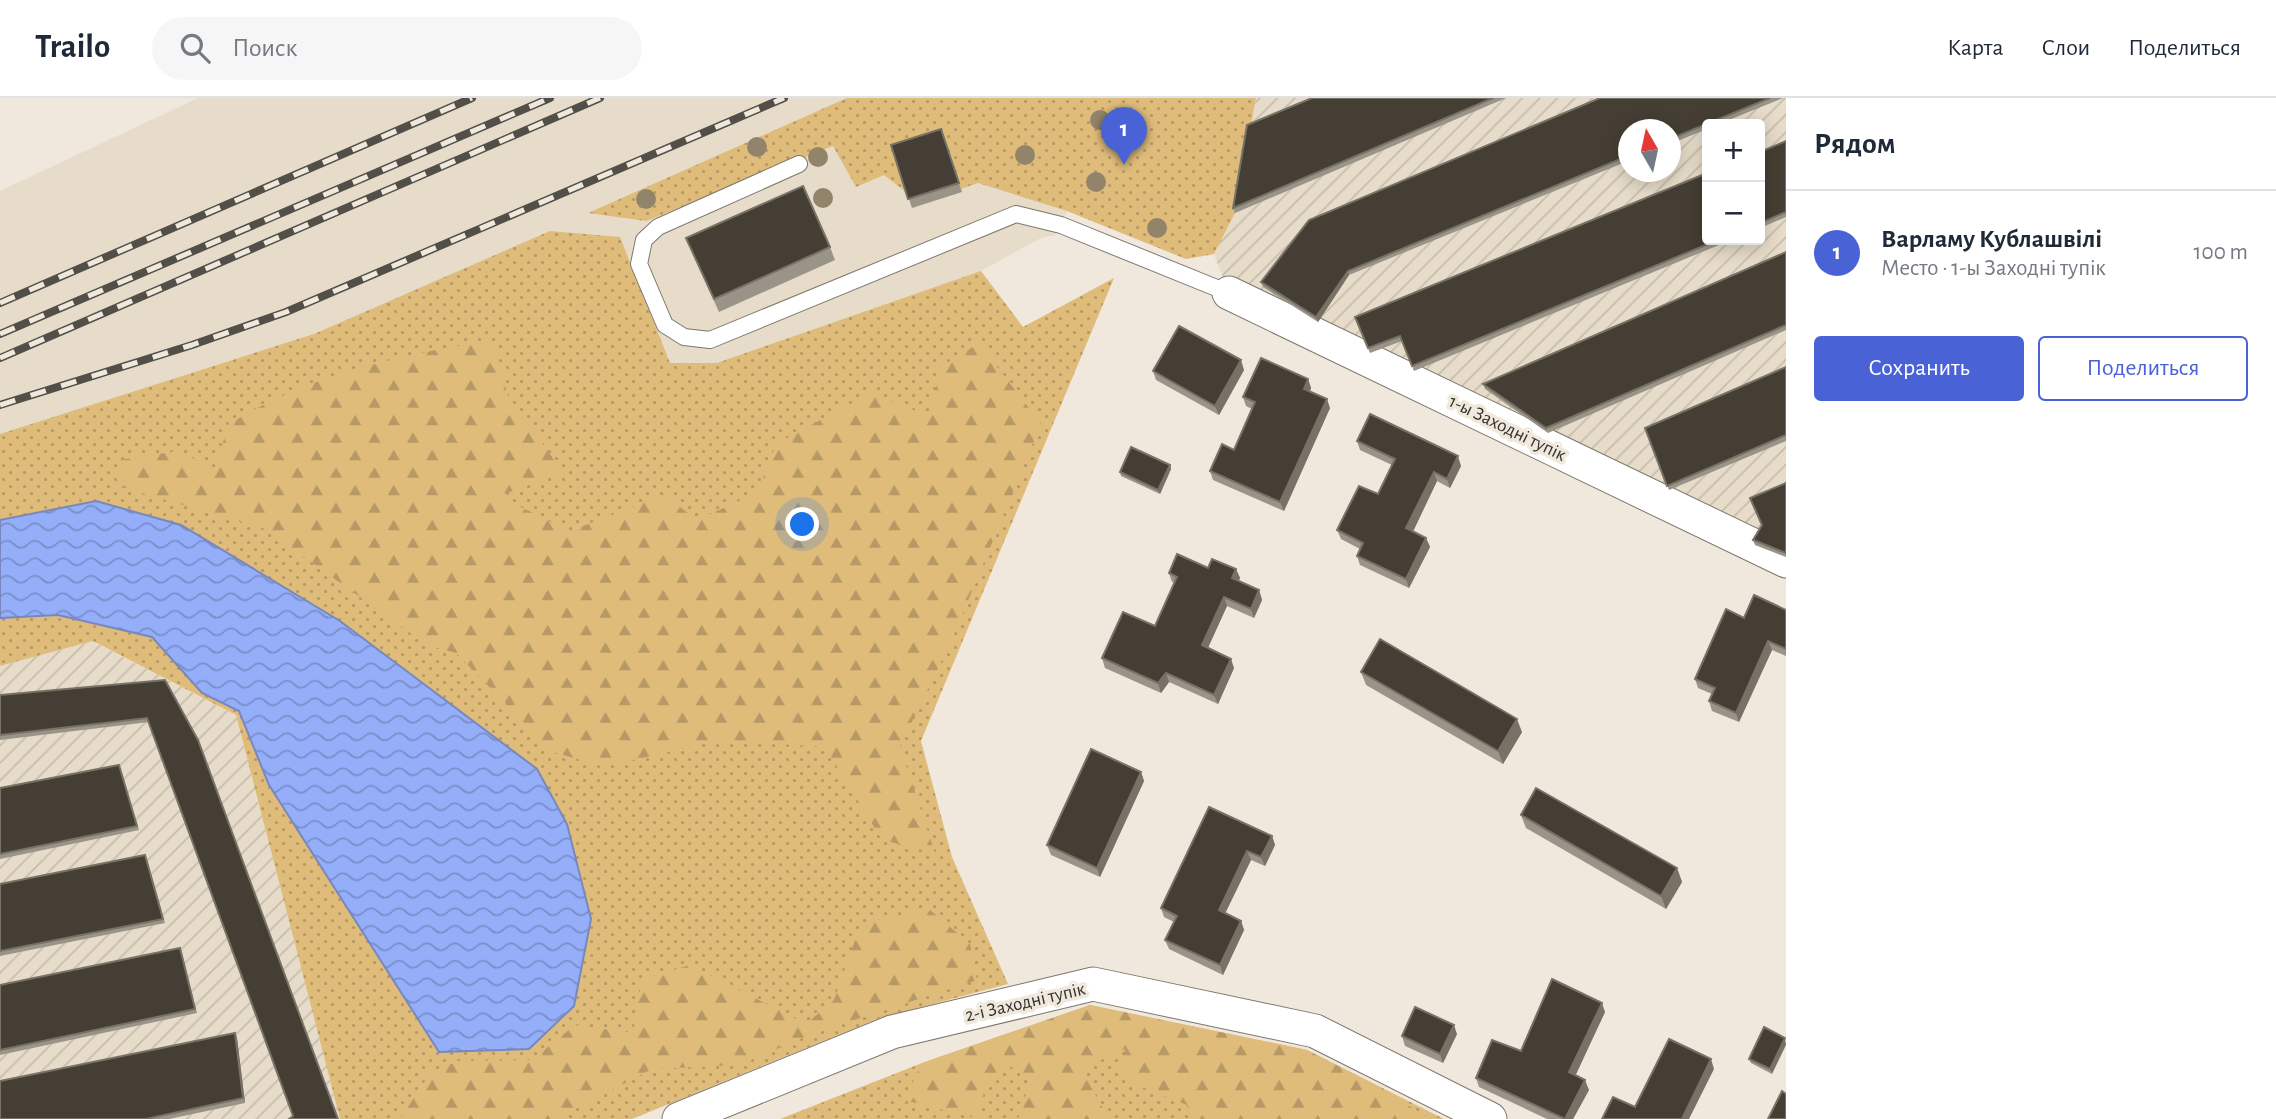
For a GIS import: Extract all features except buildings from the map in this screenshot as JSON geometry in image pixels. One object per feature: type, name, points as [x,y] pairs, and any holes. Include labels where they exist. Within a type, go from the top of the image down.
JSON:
[{"type":"street","name":"1-ы Заходні тупік","points":[[1229,293],[1786,561]]},
{"type":"street","name":"2-і Заходні тупік","points":[[679,1119],[892,1032],[1093,984],[1315,1031],[1490,1119]]},
{"type":"lane","points":[[799,164],[658,227],[644,240],[639,264],[665,325],[684,337],[710,340],[1016,214],[1061,225],[1229,293]]},
{"type":"shaded area","points":[[198,98],[1256,98],[1214,254],[1186,259],[1067,211],[1055,235],[1041,238],[743,401],[0,465],[0,191]]},
{"type":"shaded area","points":[[1256,98],[1786,98],[1786,561],[1229,293],[1214,254],[1235,213]]},
{"type":"shaded area","points":[[92,641],[236,715],[340,1119],[0,1119],[0,666]]},
{"type":"green space","points":[[847,98],[1256,98],[1235,213],[1214,254],[1186,259],[1067,211],[978,183],[920,203],[884,175],[856,187],[833,146],[646,221],[588,213]]},
{"type":"green space","points":[[550,231],[620,237],[670,363],[717,363],[981,271],[1023,327],[1114,278],[921,741],[952,857],[1008,984],[880,1018],[632,1119],[340,1119],[236,715],[93,641],[0,666],[0,434],[314,334]]},
{"type":"green space","points":[[492,340],[508,396],[564,473],[498,496],[570,531],[664,495],[697,520],[757,493],[776,444],[871,393],[931,417],[939,368],[979,343],[1041,424],[951,642],[900,746],[935,853],[882,840],[825,747],[719,740],[604,767],[553,752],[456,653],[427,645],[265,529],[121,487],[119,460],[178,451],[215,469],[228,425],[290,393],[322,380],[389,360]]},
{"type":"green space","points":[[929,909],[970,944],[977,980],[817,1032],[739,1065],[652,1069],[556,1119],[400,1119],[431,1072],[458,1061],[532,1060],[575,1025],[633,1033],[642,979],[690,965],[806,1024],[834,1000],[861,923]]},
{"type":"green space","points":[[1090,1005],[1307,1050],[1444,1119],[780,1119],[922,1063]]},
{"type":"green space","points":[[1090,1005],[1307,1050],[1370,1082],[1431,1119],[1190,1119],[1187,1105],[1119,1078],[1125,1049],[1081,1069],[1109,1119],[1018,1119],[1031,1079],[1008,1065],[986,1079],[979,1119],[904,1100],[922,1063]]},
{"type":"water","points":[[96,501],[181,525],[340,621],[537,769],[567,824],[591,919],[574,1006],[529,1049],[439,1052],[269,785],[239,711],[202,693],[152,637],[58,615],[0,618],[0,520]]},
{"type":"railway","points":[[0,303],[472,98]]},
{"type":"railway","points":[[0,334],[550,98]]},
{"type":"railway","points":[[0,358],[600,98]]},
{"type":"railway","points":[[0,405],[192,345],[286,312],[784,98]]},
{"type":"place","name":"Варламу Кублашвілі","points":[[1124,165]]}]
